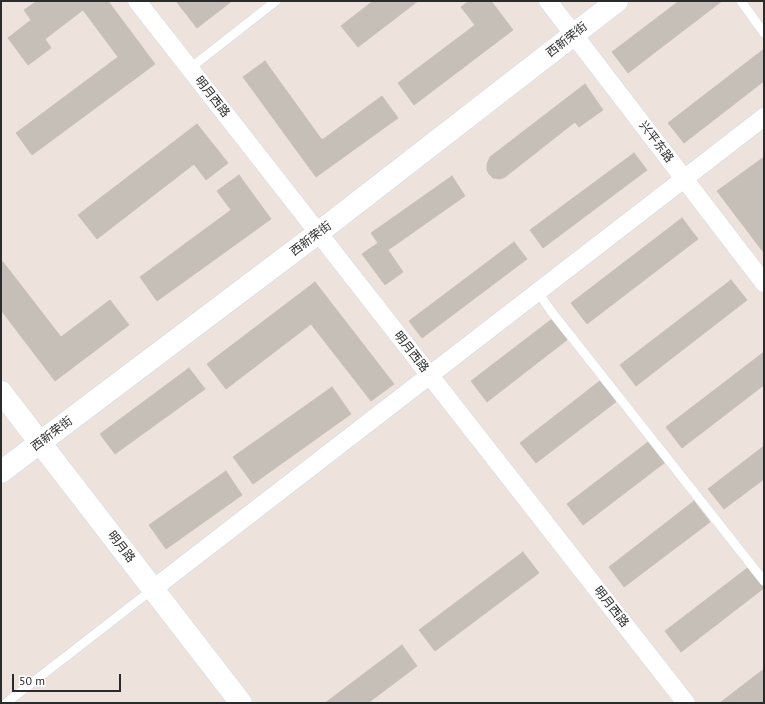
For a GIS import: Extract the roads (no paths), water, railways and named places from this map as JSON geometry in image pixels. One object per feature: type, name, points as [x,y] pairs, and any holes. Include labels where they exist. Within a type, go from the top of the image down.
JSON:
[{"type":"street","name":"明月西路","points":[[137,1],[686,703]]},
{"type":"street","name":"兴平东路","points":[[548,1],[764,283]]},
{"type":"street","name":"西新荣街","points":[[1,472],[318,233],[617,1]]},
{"type":"street","points":[[153,589],[764,117]]},
{"type":"street","name":"明月路","points":[[1,392],[241,703]]},
{"type":"lane","points":[[190,69],[276,1]]},
{"type":"lane","points":[[741,1],[764,33]]},
{"type":"lane","points":[[538,292],[556,317],[764,581]]},
{"type":"lane","points":[[6,703],[153,589]]}]
